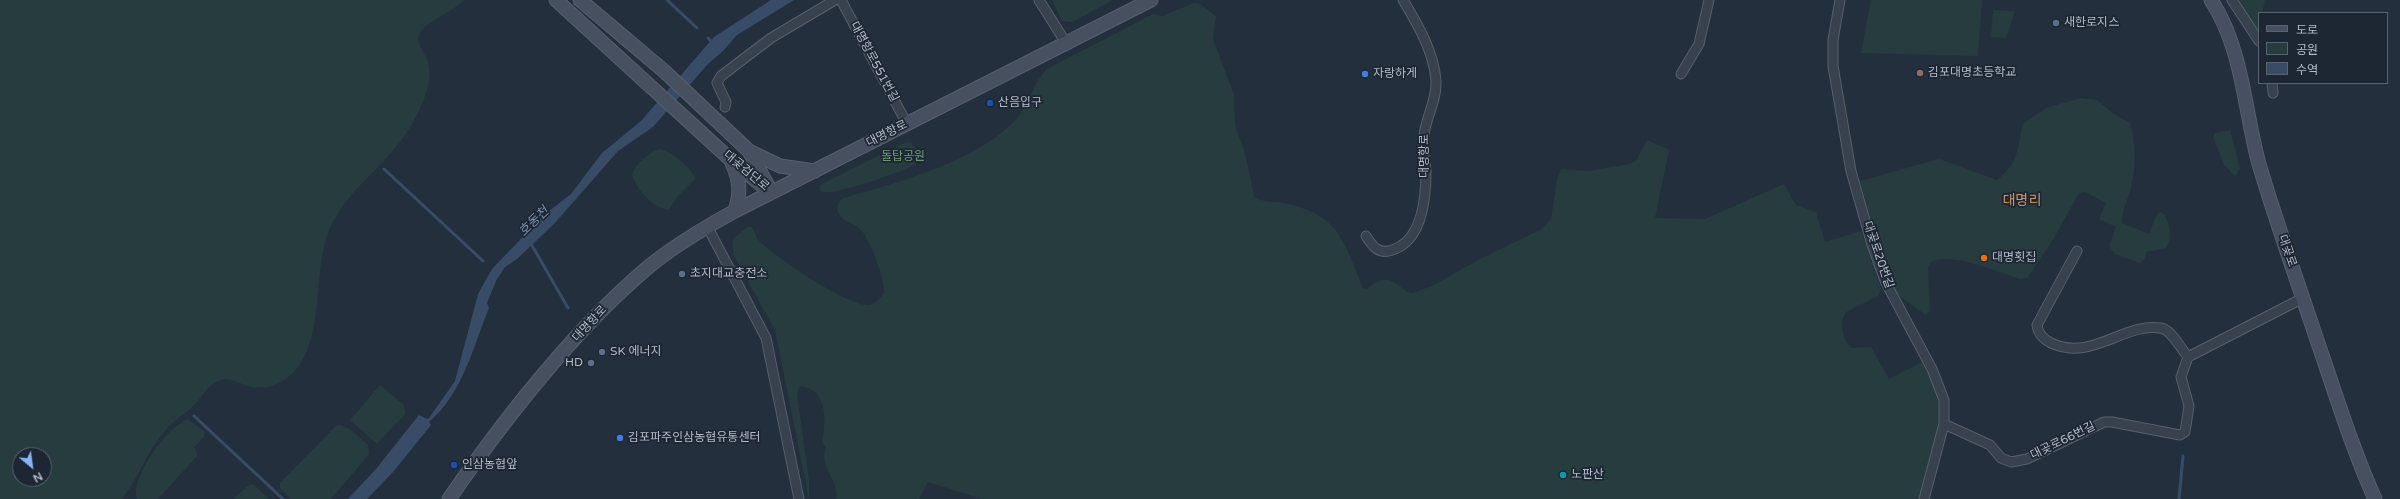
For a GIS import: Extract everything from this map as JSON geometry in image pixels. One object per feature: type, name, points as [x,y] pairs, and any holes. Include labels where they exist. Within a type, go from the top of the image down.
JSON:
[{"type":"main road","name":"대곶검단로","points":[[556,0],[652,86],[731,160],[771,193]]},
{"type":"main road","name":"대곶검단로","points":[[580,0],[664,71],[749,151],[771,193]]},
{"type":"main road","name":"대명항로","points":[[449,499],[485,447],[573,342],[610,302],[647,268],[708,226],[735,211],[817,171],[1151,0]]},
{"type":"main road","name":"대곶로","points":[[2211,0],[2226,27],[2234,49],[2256,151],[2271,205],[2348,432],[2375,499]]},
{"type":"main road","points":[[749,151],[780,166],[817,171]]},
{"type":"main road","points":[[731,160],[739,177],[740,188],[735,211]]},
{"type":"street","points":[[725,107],[726,102],[718,89],[717,83],[721,76],[771,38],[835,0]]},
{"type":"street","name":"대명항로551번길","points":[[841,0],[907,124]]},
{"type":"street","points":[[1039,0],[1066,43]]},
{"type":"street","name":"대명항로","points":[[1366,236],[1375,248],[1382,252],[1396,249],[1414,233],[1422,207],[1426,173],[1424,134],[1436,83],[1429,51],[1403,0]]},
{"type":"street","points":[[1682,74],[1699,44],[1709,0]]},
{"type":"street","name":"대곶로20번길","points":[[1840,0],[1833,40],[1833,66],[1851,171],[1872,246],[1886,283],[1941,391],[1944,424],[1924,499]]},
{"type":"street","points":[[2232,0],[2258,39]]},
{"type":"street","points":[[2272,84],[2273,93]]},
{"type":"street","points":[[708,226],[766,338],[799,499]]},
{"type":"street","points":[[2077,251],[2037,325],[2041,336],[2064,347],[2083,348],[2142,330],[2162,328],[2167,331],[2188,357],[2303,298]]},
{"type":"street","name":"대곶로66번길","points":[[1944,424],[1990,445],[2001,458],[2011,462],[2031,457],[2104,422],[2112,422],[2180,435],[2185,432],[2190,412],[2182,377],[2188,357]]},
{"type":"green space","points":[[0,0],[464,0],[453,9],[426,25],[419,34],[418,41],[427,59],[429,70],[428,88],[421,106],[409,129],[399,143],[389,156],[353,193],[334,220],[327,236],[323,251],[312,335],[307,350],[296,370],[284,380],[270,386],[248,386],[228,379],[220,380],[213,384],[191,408],[168,427],[153,447],[122,499],[0,499]]},
{"type":"green space","points":[[1052,0],[1113,0],[1072,22],[1062,21]]},
{"type":"green space","points":[[1871,0],[1982,0],[1978,56],[1861,53]]},
{"type":"green space","points":[[2237,0],[2265,0],[2262,12],[2258,12],[2258,29]]},
{"type":"green space","points":[[1194,3],[1200,4],[1216,16],[1213,39],[1234,95],[1235,125],[1245,153],[1254,196],[1264,201],[1284,203],[1303,208],[1317,215],[1328,223],[1337,232],[1344,243],[1363,288],[1367,289],[1379,281],[1388,280],[1397,284],[1407,292],[1413,293],[1432,286],[1482,258],[1542,229],[1551,219],[1557,180],[1561,169],[1588,171],[1630,164],[1636,161],[1647,140],[1669,150],[1655,218],[1705,219],[1784,184],[1796,205],[1816,212],[1825,242],[1861,231],[1881,289],[1878,296],[1846,312],[1842,321],[1842,326],[1846,341],[1852,348],[1871,347],[1889,379],[1922,362],[1933,381],[1937,393],[1939,419],[1935,447],[1919,499],[982,499],[928,482],[919,499],[836,499],[835,486],[825,461],[824,455],[826,448],[822,442],[824,417],[821,401],[817,394],[811,389],[803,386],[799,387],[797,395],[809,480],[809,499],[775,330],[733,254],[733,239],[747,227],[752,227],[757,238],[765,246],[811,279],[860,304],[872,304],[884,293],[882,279],[868,240],[857,226],[843,219],[837,210],[843,198],[911,178],[960,158],[982,146],[1001,133],[1017,118],[1038,80],[1047,69],[1153,14],[1162,16]]},
{"type":"green space","points":[[1993,10],[2015,11],[2006,38],[1991,37]]},
{"type":"green space","points":[[2081,98],[2097,100],[2114,114],[2130,123],[2135,155],[2134,172],[2122,223],[2149,234],[2156,216],[2160,212],[2164,214],[2170,231],[2166,248],[2147,252],[2144,260],[2140,263],[2115,254],[2109,246],[2116,227],[2099,219],[2106,203],[2085,192],[2079,193],[2054,238],[2027,278],[2021,279],[1963,261],[1940,259],[1931,262],[1928,267],[1930,311],[1926,315],[1898,295],[1884,265],[1860,181],[1939,159],[1997,180],[2010,168],[2016,155],[2023,124],[2046,108]]},
{"type":"green space","points":[[2230,130],[2240,169],[2235,176],[2224,165],[2213,137],[2215,133]]},
{"type":"green space","name":"돌탑공원","points":[[906,142],[912,143],[919,159],[917,164],[883,177],[838,191],[820,191],[820,185]]},
{"type":"green space","points":[[661,149],[681,161],[690,170],[695,179],[677,197],[669,210],[657,206],[651,202],[638,187],[632,175],[636,167],[644,159],[653,152]]},
{"type":"green space","points":[[380,385],[404,405],[405,414],[377,444],[350,420]]},
{"type":"green space","points":[[188,419],[205,432],[204,437],[194,447],[198,455],[158,499],[137,499],[136,490],[139,478],[152,454],[170,432],[179,424]]},
{"type":"green space","points":[[337,425],[350,429],[357,435],[368,445],[369,454],[331,499],[291,499],[280,488],[280,483]]},
{"type":"green space","points":[[249,485],[254,485],[269,499],[233,499]]},
{"type":"water","points":[[771,0],[794,0],[737,35],[724,50],[707,65],[653,127],[618,151],[554,224],[517,259],[505,267],[496,281],[487,303],[489,308],[466,369],[450,397],[441,410],[429,422],[431,425],[393,472],[367,499],[348,499],[376,469],[419,415],[427,419],[429,418],[455,381],[478,294],[492,269],[544,215],[571,194],[602,153],[641,121],[714,37]]},
{"type":"waterway","points":[[667,0],[697,28]]},
{"type":"waterway","points":[[708,38],[714,44]]},
{"type":"waterway","points":[[384,169],[483,261]]},
{"type":"waterway","name":"호동천","points":[[530,242],[568,308]]},
{"type":"waterway","points":[[194,416],[283,499]]},
{"type":"waterway","points":[[2179,499],[2183,456]]},
{"type":"place","name":"새한로지스","points":[[2056,23]]},
{"type":"place","name":"김포대명초등학교","points":[[1920,73]]},
{"type":"place","name":"자랑하게","points":[[1365,74]]},
{"type":"place","name":"산음입구","points":[[990,103]]},
{"type":"place","name":"대명횟집","points":[[1984,258]]},
{"type":"place","name":"초지대교충전소","points":[[682,274]]},
{"type":"place","name":"SK 에너지","points":[[602,352]]},
{"type":"place","name":"HD","points":[[591,363]]},
{"type":"place","name":"김포파주인삼농협유통센터","points":[[620,438]]},
{"type":"place","name":"인삼농협앞","points":[[454,465]]},
{"type":"place","name":"노판산","points":[[1563,475]]},
{"type":"district","name":"대명리","points":[[2022,201]]}]
